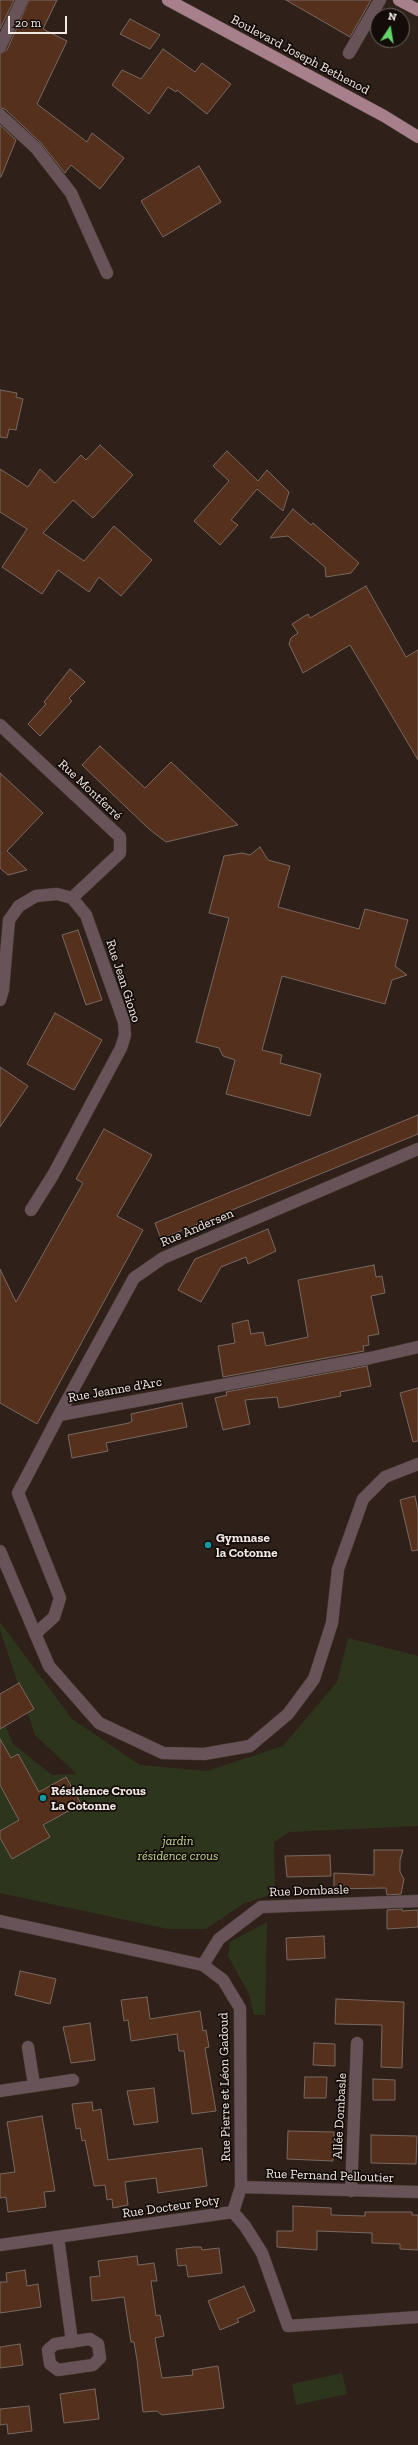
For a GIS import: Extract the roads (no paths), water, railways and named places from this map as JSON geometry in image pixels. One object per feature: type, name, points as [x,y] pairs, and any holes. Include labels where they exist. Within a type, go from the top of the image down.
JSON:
[{"type":"main road","name":"Boulevard Joseph Bethenod","points":[[168,0],[384,116],[418,137]]},
{"type":"main road","points":[[399,0],[418,10]]},
{"type":"street","points":[[0,47],[22,0]]},
{"type":"street","points":[[349,53],[380,0]]},
{"type":"street","points":[[0,115],[36,148],[71,193],[107,274]]},
{"type":"street","name":"Rue Montferré","points":[[0,725],[120,837],[120,853],[72,898]]},
{"type":"street","points":[[0,1000],[3,990],[9,920],[18,906],[36,896],[57,894],[72,898]]},
{"type":"street","name":"Rue Jean Giono","points":[[31,1210],[53,1175],[121,1048],[125,1035],[124,1022],[86,915],[72,898]]},
{"type":"street","name":"Rue Andersen","points":[[59,1415],[134,1278],[163,1258],[418,1149]]},
{"type":"street","name":"Rue Jeanne d'Arc","points":[[35,1634],[54,1617],[60,1598],[18,1493],[59,1415],[370,1358],[418,1347]]},
{"type":"street","points":[[0,1551],[49,1666],[99,1723],[163,1753],[204,1754],[250,1746],[288,1714],[314,1679],[332,1623],[338,1569],[363,1499],[385,1477],[418,1464]]},
{"type":"street","name":"Rue Dombasle","points":[[203,1965],[219,1940],[261,1907],[418,1901]]},
{"type":"street","name":"Rue Pierre et Léon Gadoud","points":[[0,1921],[203,1965],[223,1980],[240,2008],[241,2187],[233,2212]]},
{"type":"street","name":"Allée Dombasle","points":[[350,2191],[357,2043]]},
{"type":"street","points":[[28,2047],[34,2085]]},
{"type":"street","points":[[0,2091],[73,2080]]},
{"type":"street","name":"Rue Fernand Pelloutier","points":[[241,2187],[418,2192]]},
{"type":"street","name":"Rue Docteur Poty","points":[[0,2245],[233,2212],[245,2226],[262,2252],[288,2326],[418,2317]]},
{"type":"street","points":[[58,2237],[72,2342]]},
{"type":"place","name":"Gymnase la Cotonne","points":[[208,1545]]},
{"type":"place","name":"Résidence Crous La Cotonne","points":[[43,1798]]},
{"type":"park label","name":"jardin résidence crous","points":[[178,1848]]}]
